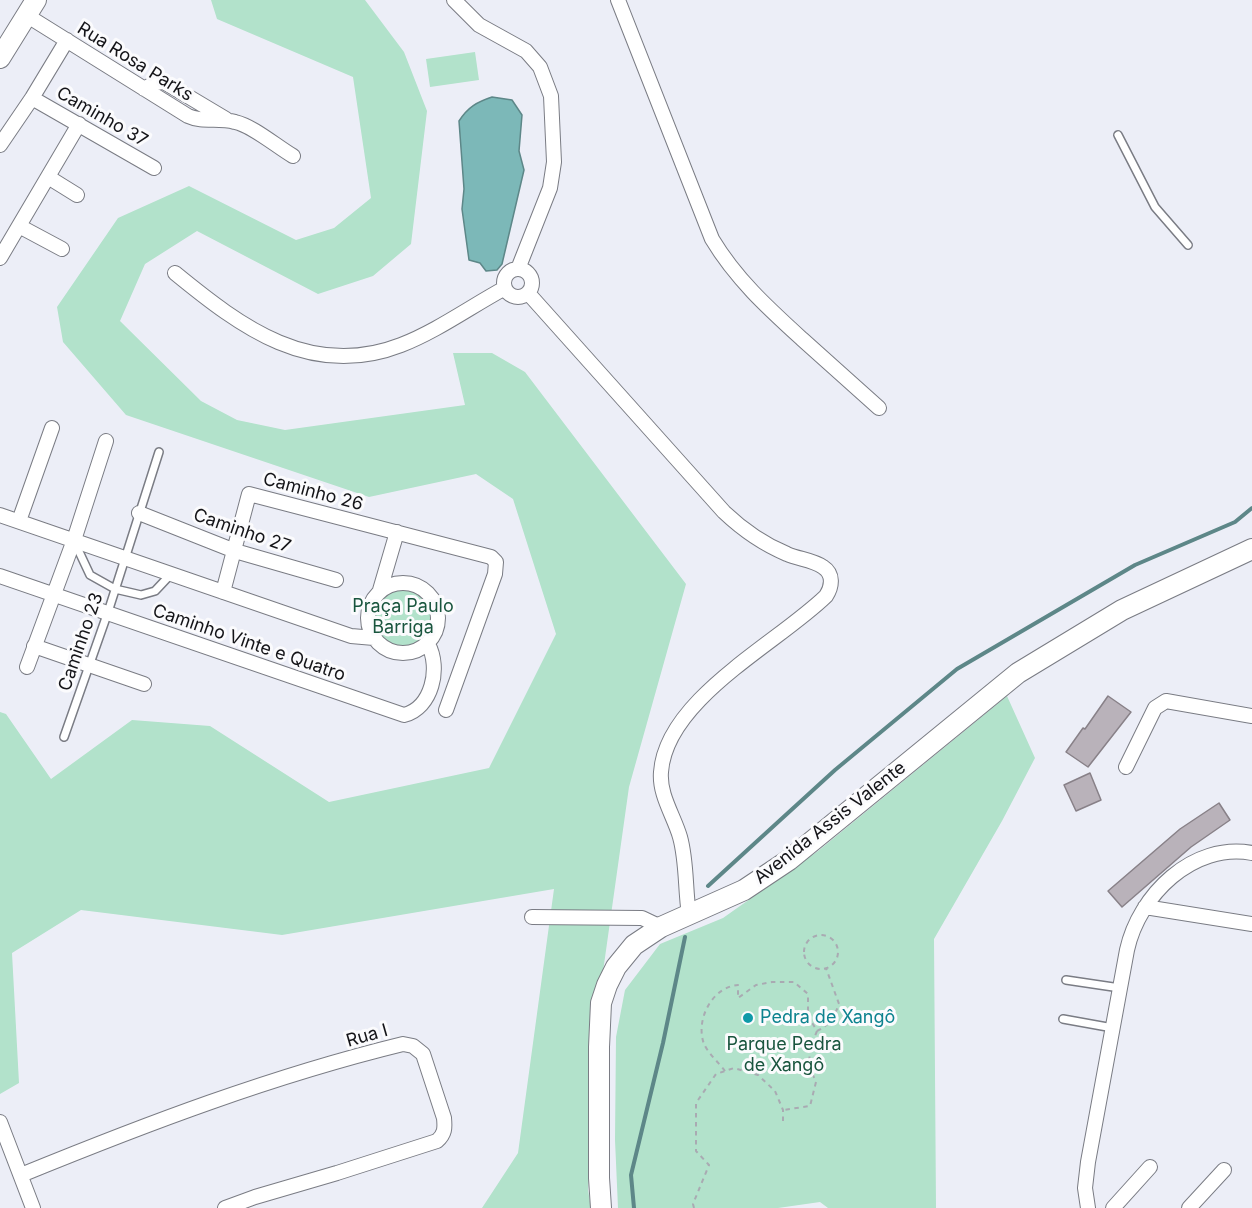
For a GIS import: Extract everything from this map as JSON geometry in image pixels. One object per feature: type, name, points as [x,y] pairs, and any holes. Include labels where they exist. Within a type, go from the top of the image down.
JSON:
[{"type":"main road","points":[[0,58],[31,8]]},
{"type":"main road","name":"Avenida Assis Valente","points":[[601,1208],[598,1047],[601,1003],[616,967],[634,945],[661,927],[744,890],[789,860],[1018,673],[1122,610],[1252,549]]},
{"type":"street","points":[[454,0],[479,25],[526,51],[540,67],[551,96],[554,162],[550,188],[518,269],[507,275],[505,288],[515,297],[525,296],[531,289],[532,280],[527,272],[518,269]]},
{"type":"street","points":[[618,0],[712,239],[724,260],[768,308],[879,408]]},
{"type":"street","name":"Rua Rosa Parks","points":[[31,8],[67,40],[175,110],[194,119],[227,120],[241,124],[293,156]]},
{"type":"street","points":[[0,145],[67,40]]},
{"type":"street","name":"Caminho 37","points":[[32,98],[154,168]]},
{"type":"street","points":[[0,258],[79,124]]},
{"type":"street","points":[[48,177],[77,195]]},
{"type":"street","points":[[19,226],[62,249]]},
{"type":"street","points":[[175,273],[262,336],[290,348],[349,357],[376,353],[401,345],[505,288]]},
{"type":"street","points":[[528,293],[724,512],[765,544],[824,567],[830,575],[831,588],[826,596],[711,690],[678,727],[669,742],[660,773],[662,789],[680,837],[688,915]]},
{"type":"street","points":[[19,521],[52,428]]},
{"type":"street","points":[[27,667],[74,540],[106,441]]},
{"type":"street","name":"Caminho 26","points":[[223,592],[249,494],[397,532]]},
{"type":"street","name":"Caminho 27","points":[[139,513],[235,551],[336,580]]},
{"type":"street","points":[[0,515],[351,636],[374,638]]},
{"type":"street","points":[[380,590],[394,584],[409,583],[422,588],[433,597],[438,611],[438,625],[433,639],[417,651],[399,653],[382,647],[374,638],[368,618],[370,607],[380,590],[397,532],[491,557],[496,562],[492,581],[446,710]]},
{"type":"street","name":"Caminho Vinte e Quatro","points":[[0,576],[404,715],[414,713],[421,707],[430,687],[434,663],[428,644]]},
{"type":"street","points":[[34,646],[144,684]]},
{"type":"street","points":[[1126,767],[1155,708],[1166,701],[1252,716]]},
{"type":"street","points":[[1088,1208],[1085,1188],[1088,1162],[1120,988],[1131,934],[1137,919],[1167,881],[1180,869],[1219,853],[1240,850],[1252,853]]},
{"type":"street","points":[[1146,906],[1252,924]]},
{"type":"street","points":[[532,916],[642,918],[661,927]]},
{"type":"street","name":"Rua I","points":[[21,1175],[170,1117],[258,1086],[403,1044],[413,1046],[423,1054],[446,1129],[437,1141],[225,1208]]},
{"type":"street","points":[[0,1122],[33,1208]]},
{"type":"street","points":[[1113,1208],[1150,1167]]},
{"type":"street","points":[[1189,1208],[1224,1170]]},
{"type":"lane","points":[[1118,135],[1155,207],[1188,245]]},
{"type":"lane","name":"Caminho 23","points":[[64,737],[108,612],[159,452]]},
{"type":"lane","points":[[74,540],[90,575],[115,589],[141,596],[155,591],[171,574]]},
{"type":"lane","points":[[1066,980],[1120,988]]},
{"type":"lane","points":[[1063,1019],[1113,1028]]},
{"type":"path","points":[[819,934],[824,934],[834,940],[838,951],[835,962],[826,968],[820,969],[810,965],[804,955],[808,940],[819,934]]},
{"type":"path","points":[[783,1110],[810,1106],[816,1082],[808,1066],[810,1048],[817,1032],[827,1026],[834,1017],[839,1004],[826,968]]},
{"type":"path","points":[[725,1071],[704,1045],[702,1027],[706,1010],[713,997],[728,986],[738,985],[738,998],[756,985],[794,982],[808,994],[808,1016],[817,1032]]},
{"type":"path","points":[[694,1208],[693,1204],[709,1165],[696,1151],[696,1103],[716,1074],[734,1068],[758,1076],[775,1091],[783,1110],[783,1124]]},
{"type":"green space","points":[[211,0],[365,0],[404,52],[427,111],[411,244],[373,276],[318,294],[197,231],[145,264],[120,321],[201,401],[237,420],[285,430],[465,405],[453,353],[492,353],[525,372],[686,584],[629,787],[599,1000],[588,1190],[591,1208],[482,1208],[518,1153],[554,889],[282,935],[81,910],[12,953],[19,1083],[0,1094],[0,712],[6,714],[51,779],[132,720],[210,726],[329,802],[489,768],[556,634],[513,499],[476,474],[369,497],[126,415],[63,342],[57,307],[118,218],[189,186],[296,240],[334,228],[371,198],[353,77],[217,19]]},
{"type":"green space","points":[[475,52],[479,80],[430,87],[426,59]]},
{"type":"green space","name":"Praça Paulo Barriga","points":[[397,590],[409,590],[419,594],[427,602],[431,618],[427,634],[419,642],[409,646],[397,646],[387,642],[379,634],[375,624],[375,612],[379,602],[387,594]]},
{"type":"green space","name":"Parque Pedra de Xangô","points":[[1007,696],[1035,758],[1002,821],[934,939],[936,1208],[828,1208],[820,1202],[778,1208],[618,1208],[615,1140],[616,1037],[625,990],[660,944],[723,918],[818,851]]},
{"type":"shaded area","points":[[492,97],[512,100],[522,115],[519,151],[524,170],[502,264],[497,270],[486,271],[480,263],[469,260],[462,209],[464,189],[459,121],[473,106]]},
{"type":"building","points":[[1108,696],[1131,712],[1088,767],[1066,752]]},
{"type":"building","points":[[1090,773],[1101,800],[1076,811],[1064,785]]},
{"type":"building","points":[[1219,803],[1230,820],[1191,847],[1122,907],[1108,891],[1180,829]]},
{"type":"waterway","points":[[708,886],[835,770],[957,669],[1135,565],[1235,522],[1252,508]]},
{"type":"waterway","points":[[634,1208],[631,1175],[663,1043],[685,937]]},
{"type":"place","name":"Pedra de Xangô","points":[[748,1018]]}]
